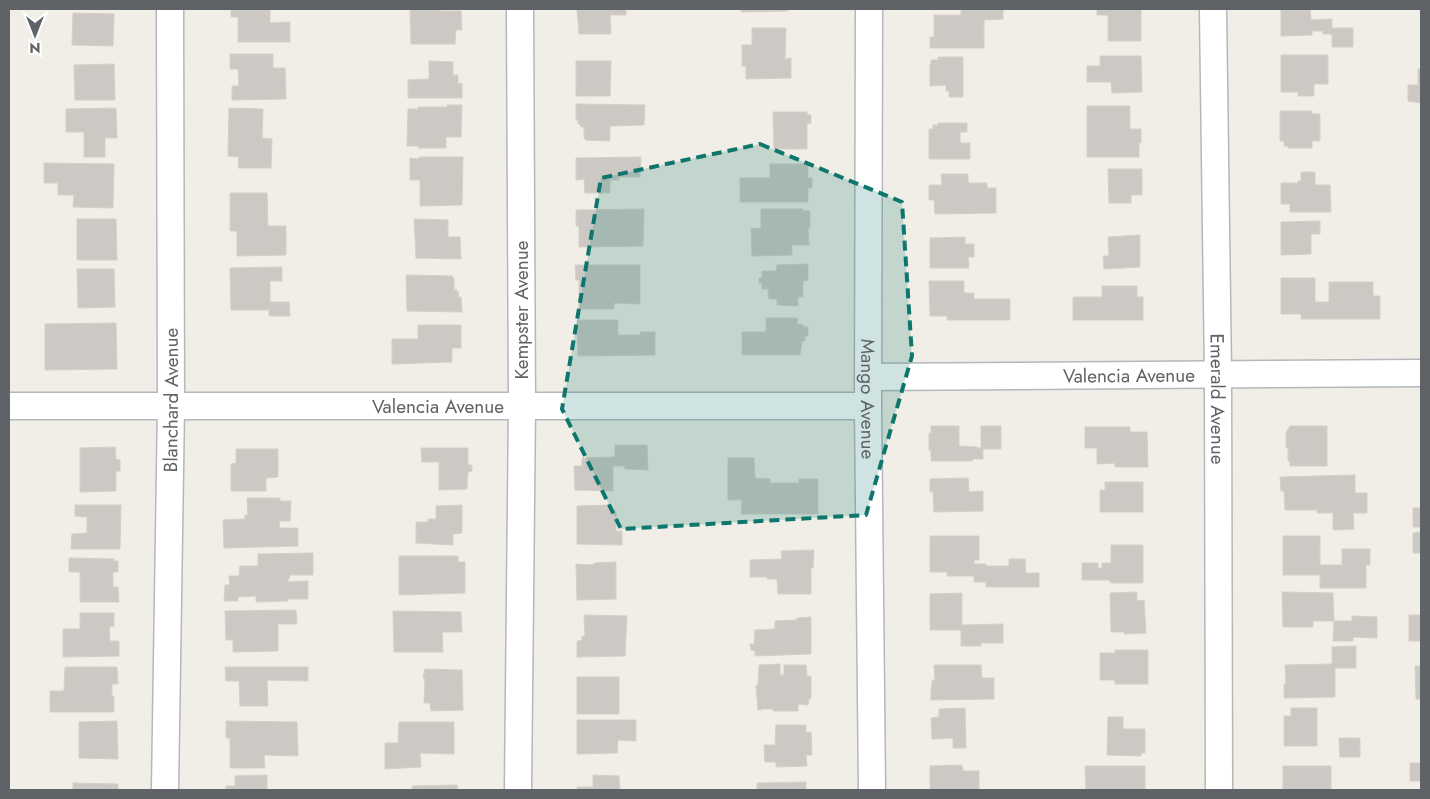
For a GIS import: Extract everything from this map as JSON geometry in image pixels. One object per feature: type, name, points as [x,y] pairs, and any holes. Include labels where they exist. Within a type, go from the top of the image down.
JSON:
[{"type":"street","name":"Blanchard Avenue","points":[[166,790],[171,406],[170,9]]},
{"type":"street","name":"Kempster Avenue","points":[[518,790],[522,405],[520,9]]},
{"type":"street","name":"Mango Avenue","points":[[868,9],[868,406],[872,790]]},
{"type":"street","name":"Emerald Avenue","points":[[1213,9],[1218,375],[1219,790]]},
{"type":"street","name":"Valencia Avenue","points":[[868,377],[1421,373]]},
{"type":"street","name":"Valencia Avenue","points":[[9,406],[868,406]]},
{"type":"highlighted area","points":[[760,144],[902,202],[912,356],[866,515],[621,529],[562,409],[601,178]]},
{"type":"building","points":[[231,9],[270,9],[270,23],[290,22],[290,42],[238,42],[238,17],[231,17]]},
{"type":"building","points":[[410,9],[461,11],[462,30],[456,30],[455,44],[411,44]]},
{"type":"building","points":[[577,9],[626,9],[626,15],[610,15],[611,34],[579,34]]},
{"type":"building","points":[[742,9],[788,9],[788,11],[741,12]]},
{"type":"building","points":[[961,9],[1003,9],[1003,19],[984,20],[984,48],[930,48],[930,37],[934,37],[934,15],[961,15]]},
{"type":"building","points":[[1097,9],[1141,10],[1141,41],[1108,41],[1108,15],[1097,15]]},
{"type":"building","points":[[1281,9],[1310,9],[1311,20],[1332,19],[1332,28],[1353,28],[1353,47],[1332,47],[1332,34],[1323,34],[1323,31],[1312,31],[1312,35],[1281,36]]},
{"type":"building","points":[[73,13],[114,14],[113,46],[72,45]]},
{"type":"building","points":[[752,28],[786,28],[785,59],[791,58],[791,78],[746,79],[746,66],[742,66],[742,45],[752,45]]},
{"type":"building","points":[[230,54],[273,54],[273,68],[285,68],[286,99],[232,100],[232,86],[239,86],[238,69],[230,69]]},
{"type":"building","points":[[1281,55],[1328,55],[1328,84],[1314,84],[1314,96],[1298,96],[1298,92],[1281,92]]},
{"type":"building","points":[[1100,56],[1141,56],[1142,92],[1112,93],[1111,82],[1087,82],[1087,66],[1100,66]]},
{"type":"building","points":[[938,57],[963,57],[963,97],[949,97],[946,85],[930,86],[931,60],[938,60]]},
{"type":"building","points":[[429,61],[453,62],[453,75],[458,75],[458,84],[462,83],[462,98],[408,98],[408,80],[429,79]]},
{"type":"building","points":[[576,61],[611,61],[610,96],[576,96]]},
{"type":"building","points":[[114,64],[115,100],[75,100],[74,65]]},
{"type":"building","points":[[1418,69],[1421,69],[1421,103],[1408,101],[1408,85],[1418,85]]},
{"type":"building","points":[[576,104],[645,105],[644,125],[610,126],[610,141],[586,140],[584,138],[584,127],[581,127],[578,124],[578,120],[576,120]]},
{"type":"building","points":[[447,105],[462,105],[461,137],[446,137],[446,148],[407,146],[408,109],[447,107]]},
{"type":"building","points":[[1087,106],[1130,106],[1130,129],[1141,129],[1139,157],[1087,157]]},
{"type":"building","points":[[116,108],[117,138],[105,138],[105,157],[84,157],[84,132],[66,132],[66,109]]},
{"type":"building","points":[[229,108],[263,109],[262,138],[272,139],[271,168],[238,168],[239,157],[228,156]]},
{"type":"building","points":[[1280,111],[1312,111],[1312,114],[1320,114],[1320,141],[1312,141],[1312,148],[1288,148],[1288,146],[1284,146],[1284,141],[1280,141]]},
{"type":"building","points":[[773,112],[807,112],[807,114],[811,115],[811,123],[807,124],[807,149],[774,149]]},
{"type":"building","points":[[938,123],[967,123],[967,132],[960,132],[960,143],[970,143],[970,159],[929,159],[929,129],[933,129],[933,125],[938,125]]},
{"type":"building","points":[[419,157],[463,157],[462,205],[420,206],[420,180],[410,180],[410,158],[419,159]]},
{"type":"building","points":[[641,157],[640,177],[619,177],[619,180],[610,180],[610,193],[585,193],[584,179],[576,180],[576,158]]},
{"type":"building","points":[[44,163],[114,164],[113,208],[73,207],[74,195],[58,195],[58,183],[44,183]]},
{"type":"building","points":[[770,164],[808,164],[808,178],[812,178],[812,188],[808,188],[808,202],[740,202],[740,178],[770,178]]},
{"type":"building","points":[[1108,169],[1142,169],[1142,195],[1131,195],[1131,203],[1109,203]]},
{"type":"building","points":[[1301,172],[1315,172],[1315,185],[1330,185],[1331,212],[1290,212],[1290,204],[1281,204],[1281,183],[1298,183],[1298,181],[1301,181]]},
{"type":"building","points":[[941,174],[968,174],[968,183],[987,183],[987,188],[996,188],[996,213],[935,214],[934,200],[929,200],[929,185],[942,185]]},
{"type":"building","points":[[230,193],[267,193],[268,226],[286,226],[286,255],[237,256],[237,231],[230,231]]},
{"type":"building","points":[[644,209],[643,246],[579,247],[579,226],[576,226],[576,210]]},
{"type":"building","points":[[761,209],[803,209],[803,211],[810,211],[809,245],[792,245],[792,255],[752,256],[751,228],[761,229]]},
{"type":"building","points":[[77,219],[116,219],[117,260],[77,260]]},
{"type":"building","points":[[414,219],[448,220],[448,237],[460,237],[461,259],[416,258]]},
{"type":"building","points":[[1320,221],[1320,234],[1311,234],[1311,254],[1281,255],[1281,222]]},
{"type":"building","points":[[1140,235],[1140,267],[1104,269],[1103,256],[1109,256],[1108,237]]},
{"type":"building","points":[[965,237],[965,244],[974,244],[974,257],[968,257],[969,268],[930,268],[930,238]]},
{"type":"building","points":[[808,264],[808,280],[803,281],[803,297],[798,297],[798,306],[777,305],[777,299],[769,299],[768,289],[762,289],[762,283],[759,283],[759,278],[762,278],[762,271],[776,271],[777,265]]},
{"type":"building","points":[[575,265],[640,265],[640,304],[614,303],[614,309],[579,309],[579,280],[576,280]]},
{"type":"building","points":[[282,267],[282,281],[270,281],[270,302],[289,302],[290,316],[269,316],[269,310],[231,310],[230,268]]},
{"type":"building","points":[[77,269],[114,269],[115,307],[78,308]]},
{"type":"building","points":[[406,275],[452,276],[454,279],[454,290],[459,292],[458,297],[461,297],[462,312],[407,311]]},
{"type":"building","points":[[1281,278],[1315,278],[1315,302],[1329,302],[1329,282],[1373,282],[1373,296],[1380,296],[1380,319],[1301,319],[1301,314],[1281,314]]},
{"type":"building","points":[[929,281],[964,281],[964,293],[974,293],[974,299],[1010,299],[1010,320],[947,320],[947,316],[930,316]]},
{"type":"building","points":[[1102,286],[1137,286],[1137,297],[1143,297],[1143,320],[1073,320],[1073,297],[1102,297]]},
{"type":"building","points":[[766,318],[798,318],[797,324],[808,327],[808,336],[805,336],[805,341],[802,341],[800,355],[742,355],[742,332],[766,332]]},
{"type":"building","points":[[577,320],[618,320],[618,335],[640,335],[640,332],[655,332],[655,355],[578,356]]},
{"type":"building","points":[[116,323],[117,369],[45,370],[45,324]]},
{"type":"building","points":[[418,325],[461,325],[461,348],[452,348],[452,362],[392,364],[392,339],[418,339]]},
{"type":"building","points":[[931,426],[959,426],[959,446],[981,448],[981,426],[1001,426],[1001,449],[983,449],[983,459],[973,459],[972,461],[931,461],[929,433],[931,433]]},
{"type":"building","points":[[1290,426],[1327,426],[1327,466],[1290,466],[1288,448],[1286,448],[1286,433]]},
{"type":"building","points":[[1085,427],[1130,427],[1130,432],[1147,432],[1148,467],[1115,467],[1114,463],[1097,464],[1097,448],[1085,448]]},
{"type":"building","points":[[615,445],[647,445],[648,470],[625,469],[624,466],[613,466],[613,491],[575,490],[574,466],[582,466],[582,458],[615,457]]},
{"type":"building","points":[[115,447],[116,459],[120,460],[120,471],[116,471],[116,491],[80,492],[80,448]]},
{"type":"building","points":[[421,448],[468,448],[468,465],[472,465],[472,471],[468,472],[467,489],[439,490],[439,462],[422,462]]},
{"type":"building","points":[[236,449],[278,449],[278,477],[266,478],[266,491],[231,491],[231,464],[236,463]]},
{"type":"building","points":[[728,458],[754,458],[755,478],[770,479],[770,483],[799,483],[799,479],[818,479],[818,514],[741,514],[742,500],[728,500]]},
{"type":"building","points":[[1355,475],[1355,493],[1367,493],[1367,513],[1353,513],[1354,529],[1333,530],[1333,513],[1317,513],[1317,510],[1285,510],[1284,491],[1281,491],[1280,477]]},
{"type":"building","points":[[968,478],[969,492],[983,491],[983,511],[934,512],[933,491],[930,492],[930,479]]},
{"type":"building","points":[[1105,482],[1143,482],[1143,512],[1100,512],[1100,490],[1105,490]]},
{"type":"building","points":[[247,498],[280,498],[280,501],[291,501],[290,521],[280,521],[279,528],[298,528],[298,546],[224,548],[223,520],[245,519],[245,515],[248,515]]},
{"type":"building","points":[[75,505],[121,505],[120,549],[71,549],[72,534],[87,533],[87,517],[75,516]]},
{"type":"building","points":[[462,505],[462,533],[453,534],[453,545],[416,543],[416,522],[428,522],[428,519],[436,519],[436,506]]},
{"type":"building","points":[[610,505],[610,511],[616,511],[616,531],[622,531],[622,545],[577,544],[577,506]]},
{"type":"building","points":[[1413,508],[1421,508],[1421,527],[1413,527]]},
{"type":"building","points":[[1421,532],[1421,553],[1413,553],[1413,533]]},
{"type":"building","points":[[930,536],[979,536],[979,560],[974,560],[974,564],[1009,566],[1009,559],[1025,559],[1026,573],[1039,573],[1039,587],[986,587],[986,582],[974,582],[974,576],[947,576],[947,572],[930,572]]},
{"type":"building","points":[[1283,536],[1320,536],[1320,565],[1342,565],[1342,549],[1370,549],[1370,565],[1366,565],[1366,588],[1320,588],[1320,575],[1283,575]]},
{"type":"building","points":[[1111,545],[1143,545],[1143,583],[1111,583],[1109,580],[1082,580],[1082,563],[1098,563],[1098,568],[1102,568],[1102,563],[1111,563]]},
{"type":"building","points":[[814,550],[813,568],[811,568],[811,594],[778,594],[777,579],[750,577],[750,560],[782,559],[781,551]]},
{"type":"building","points":[[313,553],[313,575],[290,575],[288,579],[288,582],[308,581],[308,599],[256,602],[256,596],[254,596],[238,597],[238,601],[224,601],[225,585],[230,585],[229,576],[239,576],[240,566],[258,566],[258,554]]},
{"type":"building","points":[[399,556],[458,556],[458,562],[465,562],[465,593],[399,595]]},
{"type":"building","points":[[69,558],[114,559],[114,561],[118,561],[118,572],[113,572],[113,587],[118,587],[119,602],[80,602],[80,572],[69,572]]},
{"type":"building","points":[[616,562],[616,599],[577,600],[576,564],[592,565],[595,563]]},
{"type":"building","points":[[1137,592],[1137,601],[1144,600],[1146,633],[1124,634],[1124,632],[1111,632],[1110,593]]},
{"type":"building","points":[[1282,592],[1333,593],[1334,621],[1313,621],[1313,627],[1283,627]]},
{"type":"building","points":[[962,593],[962,625],[1003,624],[1003,643],[981,643],[981,646],[961,646],[961,630],[930,630],[930,594]]},
{"type":"building","points":[[296,610],[297,624],[278,624],[278,651],[233,652],[233,640],[226,640],[225,611]]},
{"type":"building","points":[[393,611],[461,612],[462,632],[442,632],[443,652],[394,652]]},
{"type":"building","points":[[80,613],[114,613],[114,626],[109,627],[110,641],[119,641],[119,656],[63,657],[63,629],[80,629]]},
{"type":"building","points":[[584,615],[627,616],[625,656],[577,657],[577,641],[582,640],[582,636],[585,636]]},
{"type":"building","points":[[1409,615],[1421,615],[1421,641],[1409,641]]},
{"type":"building","points":[[1352,616],[1377,617],[1377,638],[1353,637],[1353,641],[1333,641],[1334,621],[1352,621]]},
{"type":"building","points":[[811,617],[811,654],[755,656],[755,651],[751,650],[750,644],[754,644],[755,630],[775,629],[775,621]]},
{"type":"building","points":[[1356,646],[1356,668],[1335,668],[1335,697],[1284,698],[1284,684],[1286,684],[1285,665],[1332,664],[1332,647]]},
{"type":"building","points":[[1115,650],[1148,650],[1148,684],[1115,684],[1115,680],[1100,680],[1100,653],[1115,653]]},
{"type":"building","points":[[780,664],[780,675],[784,675],[784,665],[806,665],[807,676],[811,676],[811,698],[808,705],[798,704],[798,711],[758,710],[756,685],[758,686],[759,665]]},
{"type":"building","points":[[934,665],[981,665],[982,678],[994,678],[994,699],[931,700],[932,680],[935,680]]},
{"type":"building","points":[[1415,666],[1421,666],[1421,699],[1416,699]]},
{"type":"building","points":[[65,667],[117,667],[118,684],[112,684],[114,712],[50,712],[50,691],[64,691]]},
{"type":"building","points":[[225,667],[308,667],[308,681],[267,680],[268,706],[240,706],[239,681],[226,681]]},
{"type":"building","points":[[425,669],[462,670],[463,710],[431,711],[430,703],[424,703],[425,679],[423,678]]},
{"type":"building","points":[[577,677],[619,677],[619,714],[577,714]]},
{"type":"building","points":[[965,708],[966,748],[953,748],[953,738],[932,739],[931,718],[939,717],[939,709]]},
{"type":"building","points":[[1291,708],[1317,708],[1317,746],[1284,746],[1284,716],[1291,716]]},
{"type":"building","points":[[1108,717],[1123,717],[1123,729],[1145,729],[1145,753],[1141,753],[1141,756],[1107,755]]},
{"type":"building","points":[[577,720],[636,720],[636,741],[618,740],[617,753],[577,754]]},
{"type":"building","points":[[117,721],[118,759],[79,758],[79,722]]},
{"type":"building","points":[[226,721],[297,722],[298,756],[264,755],[265,768],[230,768],[230,738],[226,738]]},
{"type":"building","points":[[399,722],[454,722],[454,754],[420,753],[421,767],[385,769],[385,743],[398,743]]},
{"type":"building","points":[[776,725],[806,725],[806,733],[811,732],[812,755],[806,755],[807,766],[776,767],[776,762],[765,762],[764,745],[775,745]]},
{"type":"building","points":[[1339,738],[1360,738],[1360,757],[1340,757]]},
{"type":"building","points":[[1410,763],[1421,763],[1421,781],[1410,781]]},
{"type":"building","points":[[962,765],[963,771],[979,771],[979,790],[930,790],[930,766]]},
{"type":"building","points":[[1085,766],[1145,766],[1145,790],[1086,790]]},
{"type":"building","points":[[1283,766],[1331,766],[1331,790],[1283,790]]},
{"type":"building","points":[[267,775],[267,790],[226,790],[226,786],[235,786],[235,776]]},
{"type":"building","points":[[593,775],[619,776],[620,790],[577,790],[577,787],[593,787]]},
{"type":"building","points":[[806,782],[806,790],[757,790],[757,783]]},
{"type":"building","points":[[73,783],[118,784],[118,790],[73,790]]},
{"type":"building","points":[[457,785],[458,790],[412,790],[412,786]]}]
